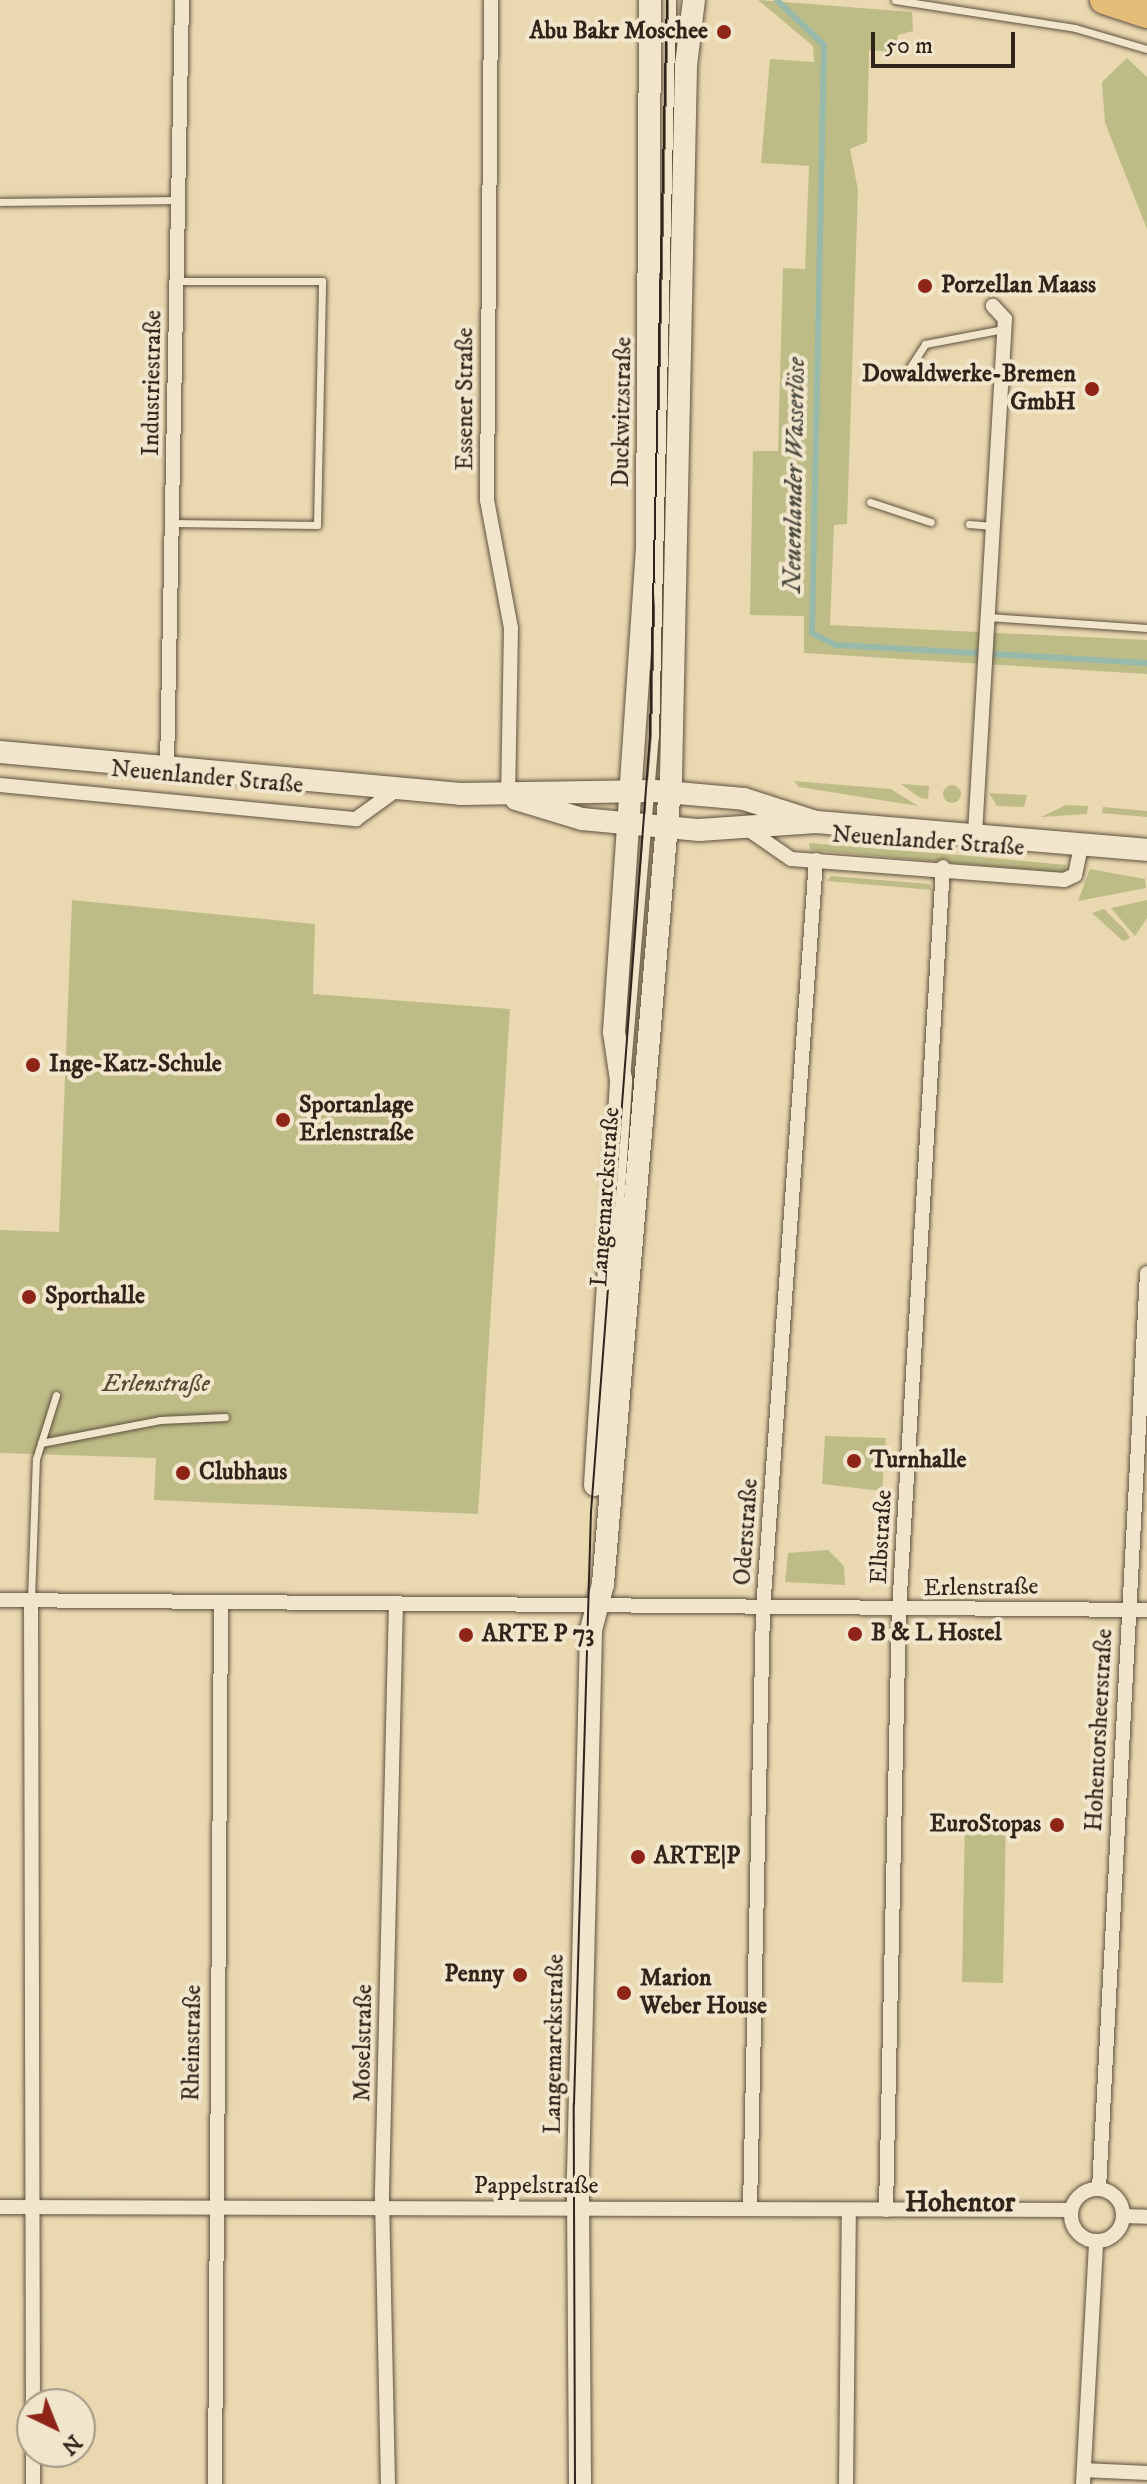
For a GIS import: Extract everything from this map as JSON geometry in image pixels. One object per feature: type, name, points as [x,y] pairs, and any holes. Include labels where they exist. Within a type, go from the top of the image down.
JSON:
[{"type":"highway","points":[[1104,0],[1147,14]]},
{"type":"main road","name":"Duckwitzstraße","points":[[650,0],[647,545],[651,791]]},
{"type":"main road","name":"Duckwitzstraße","points":[[648,826],[686,65],[694,0]]},
{"type":"main road","name":"Neuenlander Straße","points":[[0,752],[508,796],[651,791],[744,799],[816,822]]},
{"type":"main road","name":"Langemarckstraße","points":[[580,2484],[578,2208],[594,1605],[589,1583],[651,791]]},
{"type":"main road","name":"Neuenlander Straße","points":[[508,796],[582,819],[648,826],[752,832],[816,822],[1147,850]]},
{"type":"main road","name":"Langemarckstraße","points":[[630,1075],[614,1032],[648,826]]},
{"type":"street","name":"Industriestraße","points":[[167,767],[182,0]]},
{"type":"street","name":"Essener Straße","points":[[491,0],[487,500],[511,628],[508,796]]},
{"type":"street","points":[[975,834],[1004,329],[993,306]]},
{"type":"street","name":"Neuenlander Straße","points":[[0,785],[356,819],[399,788]]},
{"type":"street","name":"Neuenlander Straße","points":[[752,832],[791,859],[943,867],[1064,880],[1075,875],[1082,843]]},
{"type":"street","name":"Oderstraße","points":[[750,2209],[763,1610],[816,860]]},
{"type":"street","name":"Elbstraße","points":[[886,2210],[899,1611],[943,867]]},
{"type":"street","name":"Hohentorsheerstraße","points":[[1099,2189],[1147,1273]]},
{"type":"street","name":"Erlenstraße","points":[[0,1600],[594,1605],[763,1610],[1147,1610]]},
{"type":"street","points":[[31,1600],[33,2388]]},
{"type":"street","name":"Rheinstraße","points":[[215,2484],[213,2208],[221,1602]]},
{"type":"street","name":"Moselstraße","points":[[388,2484],[385,2209],[396,1603]]},
{"type":"street","points":[[1099,2189],[1118,2199],[1123,2216],[1116,2234],[1096,2241],[1077,2232],[1071,2210],[1079,2197],[1099,2189]]},
{"type":"street","name":"Pappelstraße","points":[[0,2207],[1071,2210]]},
{"type":"street","points":[[846,2484],[849,2210]]},
{"type":"street","points":[[1123,2216],[1147,2217]]},
{"type":"street","points":[[1096,2241],[1084,2477],[1147,2473]]},
{"type":"lane","points":[[651,791],[672,0]]},
{"type":"lane","points":[[895,0],[1075,28],[1147,49]]},
{"type":"lane","points":[[929,5],[931,15]]},
{"type":"lane","points":[[0,202],[178,200]]},
{"type":"lane","points":[[172,523],[317,525],[322,281],[177,281]]},
{"type":"lane","points":[[905,375],[925,344],[1004,329]]},
{"type":"lane","points":[[870,502],[931,522]]},
{"type":"lane","points":[[969,524],[993,526]]},
{"type":"lane","points":[[987,624],[1147,628]]},
{"type":"lane","points":[[31,1600],[41,1443],[56,1395]]},
{"type":"lane","points":[[41,1443],[160,1420],[225,1417]]},
{"type":"green space","points":[[758,0],[912,12],[913,31],[898,35],[895,52],[869,50],[867,142],[850,149],[858,190],[847,524],[834,525],[830,625],[1147,640],[1147,674],[804,653],[804,616],[750,615],[753,451],[778,451],[783,268],[805,269],[809,166],[761,163],[770,59],[814,62],[813,46]]},
{"type":"green space","points":[[1127,58],[1147,77],[1147,229],[1105,123],[1102,82]]},
{"type":"green space","points":[[794,781],[891,789],[918,806],[799,787]]},
{"type":"green space","points":[[901,784],[929,786],[928,799],[920,798]]},
{"type":"green space","points":[[952,785],[961,794],[952,803],[943,794]]},
{"type":"green space","points":[[989,793],[1027,795],[1024,807],[997,806]]},
{"type":"green space","points":[[1066,805],[1088,806],[1087,814],[1041,817]]},
{"type":"green space","points":[[1103,807],[1147,811],[1147,817],[1102,813]]},
{"type":"green space","points":[[809,843],[1066,865],[1065,873],[810,850]]},
{"type":"green space","points":[[1090,869],[1145,879],[1146,888],[1078,901]]},
{"type":"green space","points":[[831,876],[929,884],[932,890],[827,881]]},
{"type":"green space","name":"Sportanlage Erlenstraße","points":[[72,900],[315,924],[313,994],[510,1009],[478,1514],[154,1500],[156,1458],[0,1453],[0,1230],[59,1232]]},
{"type":"green space","points":[[1147,900],[1147,918],[1135,936],[1111,908]]},
{"type":"green space","points":[[1104,909],[1130,938],[1123,941],[1092,913]]},
{"type":"green space","name":"Turnhalle","points":[[825,1436],[886,1438],[882,1491],[822,1484]]},
{"type":"green space","points":[[828,1550],[844,1566],[845,1585],[785,1582],[788,1553]]},
{"type":"green space","points":[[965,1817],[1006,1817],[1003,1983],[962,1982]]},
{"type":"waterway","name":"Neuenlander Wasserlöse","points":[[777,0],[824,45],[812,633],[836,645],[1147,663]]},
{"type":"tram line","points":[[575,2484],[574,2104],[591,1512],[650,736],[667,0]]},
{"type":"place","name":"Abu Bakr Moschee","points":[[724,32]]},
{"type":"place","name":"Porzellan Maass","points":[[925,286]]},
{"type":"place","name":"Dowaldwerke-Bremen GmbH","points":[[1092,389]]},
{"type":"place","name":"Inge-Katz-Schule","points":[[33,1065]]},
{"type":"place","name":"Sportanlage Erlenstraße","points":[[283,1120]]},
{"type":"place","name":"Sporthalle","points":[[29,1297]]},
{"type":"place","name":"Turnhalle","points":[[854,1461]]},
{"type":"place","name":"Clubhaus","points":[[183,1473]]},
{"type":"place","name":"B & L Hostel","points":[[855,1634]]},
{"type":"place","name":"ARTE P 73","points":[[466,1635]]},
{"type":"place","name":"EuroStopas","points":[[1057,1825]]},
{"type":"place","name":"ARTE|P","points":[[638,1857]]},
{"type":"place","name":"Penny","points":[[520,1975]]},
{"type":"place","name":"Marion Weber House","points":[[624,1993]]},
{"type":"district","name":"Hohentor","points":[[960,2203]]}]
